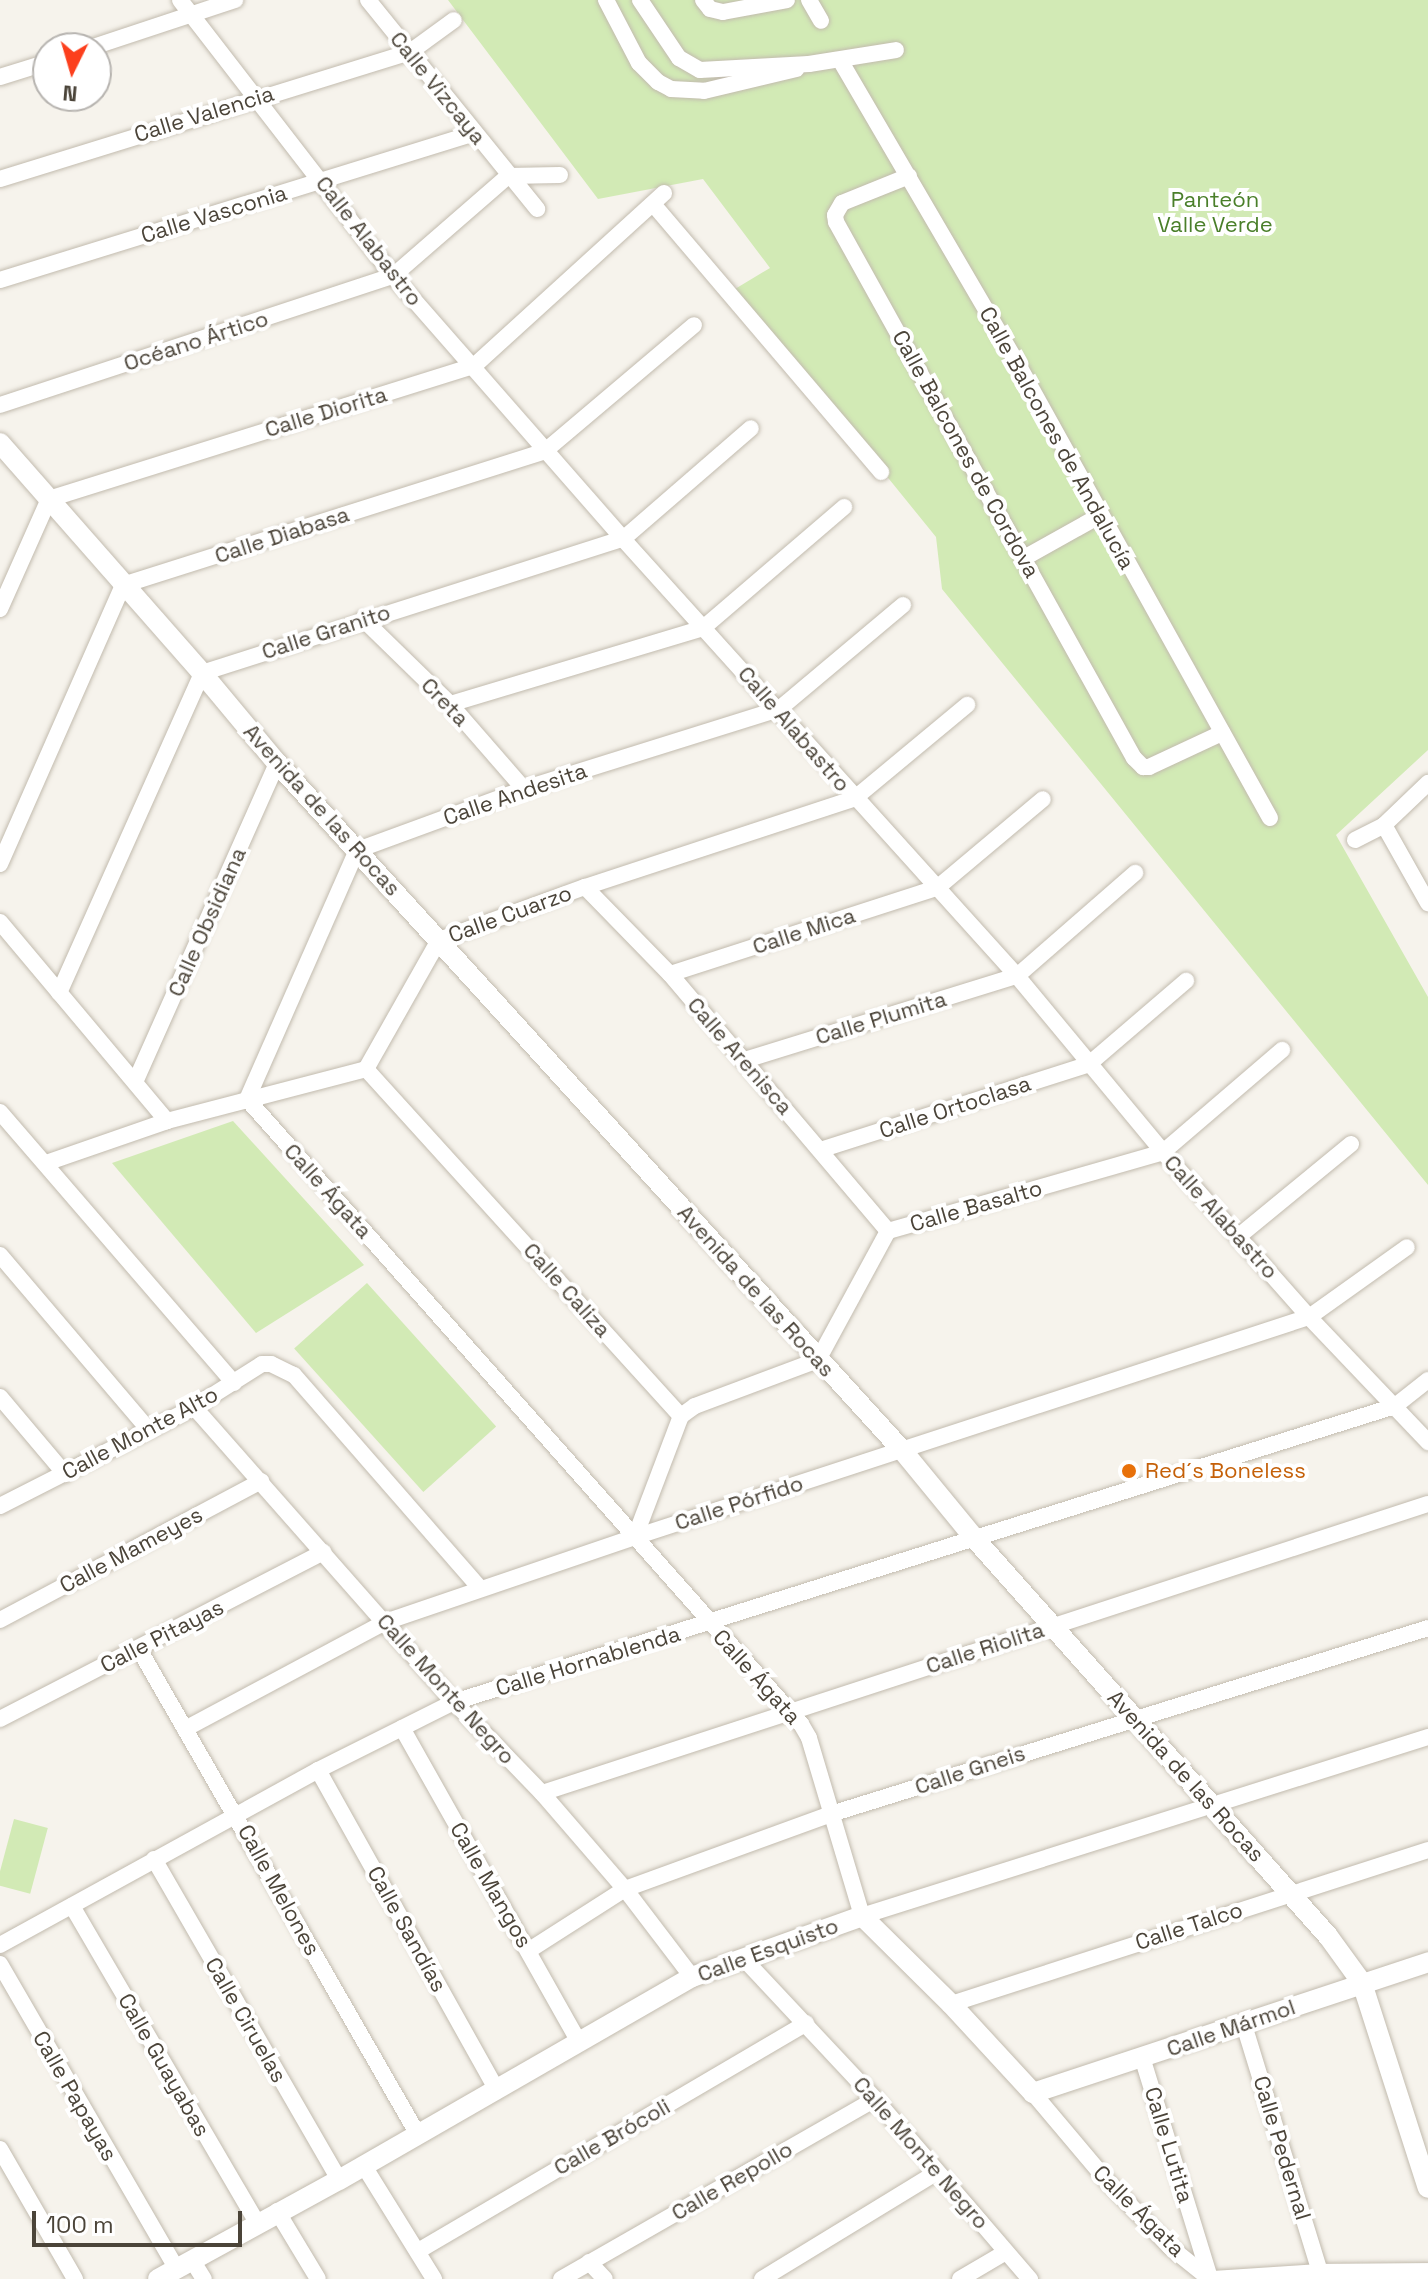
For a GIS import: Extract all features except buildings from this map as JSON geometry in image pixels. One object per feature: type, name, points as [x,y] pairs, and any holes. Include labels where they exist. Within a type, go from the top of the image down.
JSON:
[{"type":"street","name":"Calle Alabastro","points":[[180,0],[393,276],[623,539],[1017,976],[1163,1152],[1309,1317],[1428,1442]]},
{"type":"street","points":[[112,41],[235,0]]},
{"type":"street","name":"Calle Vizcaya","points":[[368,0],[537,209]]},
{"type":"street","points":[[606,0],[639,63],[671,89],[704,91],[809,64]]},
{"type":"street","points":[[640,0],[679,58],[700,70],[809,64],[896,50]]},
{"type":"street","points":[[703,0],[716,12],[787,0]]},
{"type":"street","points":[[809,0],[821,21]]},
{"type":"street","name":"Calle Valencia","points":[[0,179],[410,52],[454,20]]},
{"type":"street","name":"Calle Balcones de Andalucía","points":[[840,60],[1015,359],[1099,516],[1270,818]]},
{"type":"street","points":[[0,77],[32,67]]},
{"type":"street","name":"Calle Vasconia","points":[[0,280],[474,133]]},
{"type":"street","points":[[393,276],[508,176],[560,175]]},
{"type":"street","name":"Calle Balcones de Cordova","points":[[909,176],[842,203],[835,215],[836,222],[1134,758],[1143,767],[1157,764],[1222,733]]},
{"type":"street","name":"Calle Diorita","points":[[49,499],[474,366],[658,198],[881,472]]},
{"type":"street","name":"Océano Ártico","points":[[0,405],[393,276]]},
{"type":"street","name":"Calle Diabasa","points":[[123,585],[545,451],[694,325]]},
{"type":"street","name":"Calle Granito","points":[[202,673],[363,619],[623,539],[751,428]]},
{"type":"street","name":"Avenida de las Rocas","points":[[0,443],[277,763],[902,1450],[975,1539],[1209,1804],[1292,1893],[1362,1983],[1428,2188]]},
{"type":"street","points":[[0,609],[49,499]]},
{"type":"street","points":[[450,704],[703,628],[844,507]]},
{"type":"street","points":[[1024,558],[1099,516]]},
{"type":"street","points":[[0,864],[123,585]]},
{"type":"street","name":"Calle Andesita","points":[[357,850],[524,789],[779,709],[903,605]]},
{"type":"street","name":"Creta","points":[[363,619],[450,704],[524,789]]},
{"type":"street","points":[[59,993],[202,673]]},
{"type":"street","name":"Calle Cuarzo","points":[[366,1069],[439,940],[585,887],[855,798],[967,705]]},
{"type":"street","name":"Calle Obsidiana","points":[[136,1080],[277,763]]},
{"type":"street","points":[[1355,840],[1384,825],[1428,783]]},
{"type":"street","points":[[937,888],[1043,799]]},
{"type":"street","points":[[1384,825],[1428,903]]},
{"type":"street","points":[[247,1099],[357,850]]},
{"type":"street","points":[[1017,976],[1135,873]]},
{"type":"street","name":"Calle Arenisca","points":[[585,887],[670,974],[888,1231]]},
{"type":"street","name":"Calle Mica","points":[[670,974],[937,888]]},
{"type":"street","points":[[0,922],[136,1080],[167,1121]]},
{"type":"street","name":"Calle Plumita","points":[[745,1060],[1017,976]]},
{"type":"street","points":[[1089,1064],[1186,981]]},
{"type":"street","points":[[1163,1152],[1282,1050]]},
{"type":"street","name":"Calle Ortoclasa","points":[[820,1150],[1089,1064]]},
{"type":"street","points":[[46,1163],[167,1121],[366,1069]]},
{"type":"street","name":"Calle Caliza","points":[[366,1069],[681,1416]]},
{"type":"street","name":"Calle Ágata","points":[[247,1099],[789,1711],[809,1738],[862,1916],[951,2004],[1033,2093],[1117,2192],[1170,2247],[1211,2279]]},
{"type":"street","points":[[0,1112],[234,1383]]},
{"type":"street","points":[[1239,1236],[1351,1144]]},
{"type":"street","name":"Calle Basalto","points":[[818,1360],[888,1231],[1163,1152]]},
{"type":"street","name":"Calle Pórfido","points":[[185,1729],[385,1622],[480,1588],[1309,1317],[1407,1247]]},
{"type":"street","points":[[0,1255],[149,1430]]},
{"type":"street","points":[[635,1537],[681,1416],[695,1406],[818,1360]]},
{"type":"street","name":"Calle Monte Alto","points":[[0,1506],[194,1407],[262,1364],[280,1366],[294,1375],[480,1588]]},
{"type":"street","points":[[1395,1406],[1428,1380]]},
{"type":"street","points":[[0,1397],[65,1474]]},
{"type":"street","name":"Calle Hornablenda","points":[[0,1945],[236,1813],[454,1702],[1395,1406]]},
{"type":"street","name":"Calle Monte Negro","points":[[194,1407],[454,1702],[542,1793],[625,1889],[692,1977]]},
{"type":"street","name":"Calle Mameyes","points":[[0,1620],[261,1481]]},
{"type":"street","name":"Calle Riolita","points":[[542,1793],[1428,1504]]},
{"type":"street","name":"Calle Pitayas","points":[[0,1719],[323,1552]]},
{"type":"street","name":"Calle Gneis","points":[[528,1951],[625,1889],[831,1814],[1428,1628]]},
{"type":"street","name":"Calle Melones","points":[[139,1649],[236,1813],[417,2133]]},
{"type":"street","name":"Calle Mangos","points":[[402,1728],[579,2042]]},
{"type":"street","name":"Calle Esquisto","points":[[158,2279],[364,2166],[692,1977],[862,1916],[1428,1737]]},
{"type":"street","name":"Calle Sandías","points":[[318,1770],[496,2088]]},
{"type":"street","name":"Calle Talco","points":[[951,2004],[1428,1850]]},
{"type":"street","name":"Calle Ciruelas","points":[[154,1859],[339,2180]]},
{"type":"street","name":"Calle Guayabas","points":[[72,1906],[257,2223]]},
{"type":"street","name":"Calle Monte Negro","points":[[744,1959],[875,2099],[1030,2279]]},
{"type":"street","name":"Calle Mármol","points":[[1033,2093],[1428,1962]]},
{"type":"street","name":"Calle Papayas","points":[[0,1964],[184,2264],[204,2279]]},
{"type":"street","name":"Calle Brócoli","points":[[418,2251],[806,2023]]},
{"type":"street","name":"Calle Pedernal","points":[[1244,2025],[1320,2272]]},
{"type":"street","name":"Calle Lutita","points":[[1142,2057],[1211,2279]]},
{"type":"street","name":"Calle Repollo","points":[[589,2262],[875,2099]]},
{"type":"street","points":[[0,2149],[75,2279]]},
{"type":"street","points":[[364,2166],[434,2279]]},
{"type":"street","points":[[762,2279],[937,2172]]},
{"type":"street","points":[[277,2211],[318,2279]]},
{"type":"street","points":[[960,2279],[1006,2252]]},
{"type":"street","points":[[561,2279],[589,2262],[605,2279]]},
{"type":"street","points":[[1211,2279],[1320,2272],[1428,2271]]},
{"type":"green space","name":"Panteón Valle Verde","points":[[448,0],[1428,0],[1428,750],[1336,835],[1428,997],[1428,1185],[942,589],[936,537],[735,289],[770,268],[703,179],[598,199]]},
{"type":"green space","points":[[233,1121],[364,1265],[256,1333],[112,1163]]},
{"type":"green space","points":[[367,1283],[496,1426],[423,1492],[294,1349]]},
{"type":"green space","points":[[14,1819],[48,1828],[30,1894],[0,1886],[0,1871]]},
{"type":"place","name":"Red´s Boneless","points":[[1129,1471]]}]
